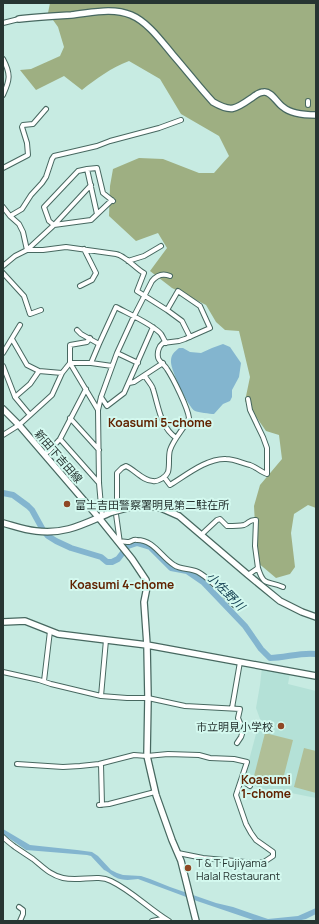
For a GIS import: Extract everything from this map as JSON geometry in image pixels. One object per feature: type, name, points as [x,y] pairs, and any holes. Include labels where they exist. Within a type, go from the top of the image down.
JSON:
[{"type":"street","points":[[3,23],[34,17],[72,15],[102,11],[123,12],[133,16],[144,24],[168,49],[213,102],[222,108],[226,109],[239,107],[256,94],[265,91],[286,109],[293,112],[316,115]]},
{"type":"street","points":[[3,59],[9,73],[7,86],[3,96]]},
{"type":"street","points":[[3,168],[28,156],[27,143],[22,126],[33,124],[46,109]]},
{"type":"street","points":[[10,216],[22,209],[31,195],[42,183],[46,177],[54,156],[97,146],[181,120]]},
{"type":"street","points":[[97,168],[103,193],[113,201],[91,220],[54,225],[49,220],[44,207],[78,171],[97,168]]},
{"type":"street","points":[[87,169],[98,214]]},
{"type":"street","points":[[3,266],[15,256],[27,250],[54,225],[91,186]]},
{"type":"street","points":[[3,207],[19,224],[23,232],[27,250]]},
{"type":"street","points":[[128,261],[144,256],[161,246]]},
{"type":"street","points":[[27,250],[43,250],[66,247],[120,254],[137,269],[144,273],[137,291],[182,321],[190,337]]},
{"type":"street","points":[[80,286],[92,280],[96,273],[84,249]]},
{"type":"street","points":[[3,273],[24,296],[30,314],[41,310]]},
{"type":"street","points":[[101,518],[98,410],[101,397],[117,353],[152,281],[157,276],[163,274],[170,276]]},
{"type":"street","points":[[167,310],[178,292],[200,306],[210,328],[179,341],[161,344],[158,352],[159,361],[163,363],[172,378],[189,419],[176,438],[170,451],[168,473],[164,477],[156,481],[149,481],[126,466],[117,473],[117,503],[115,507],[120,544],[124,541],[128,542],[136,539],[151,543],[175,566],[190,569],[203,575],[234,605]]},
{"type":"street","points":[[91,363],[116,307],[153,327],[160,333],[166,343]]},
{"type":"street","points":[[3,353],[20,325]]},
{"type":"street","points":[[101,397],[107,406],[124,393],[153,327]]},
{"type":"street","points":[[77,330],[81,334],[99,344]]},
{"type":"street","points":[[90,338],[87,342],[70,345],[70,363],[98,410]]},
{"type":"street","points":[[12,339],[27,365],[39,371],[62,373]]},
{"type":"street","points":[[117,353],[138,363]]},
{"type":"street","points":[[70,363],[91,363],[112,366]]},
{"type":"street","points":[[3,435],[19,425],[52,395],[62,373],[70,363]]},
{"type":"street","points":[[129,382],[134,382],[145,376],[163,363]]},
{"type":"street","points":[[3,366],[15,397],[30,415]]},
{"type":"street","points":[[15,397],[30,384],[39,371]]},
{"type":"street","points":[[145,376],[153,389],[163,422],[169,433],[176,438]]},
{"type":"street","points":[[44,454],[49,451],[60,439],[86,389]]},
{"type":"street","points":[[164,477],[170,485],[204,465],[216,460],[227,459],[252,465],[261,472],[267,474],[267,448],[250,410],[248,399]]},
{"type":"street","name":"新田下吉田線","points":[[3,408],[101,518],[146,580],[147,586],[144,602],[147,645],[147,756],[155,792],[181,861],[196,921]]},
{"type":"street","points":[[70,418],[99,450]]},
{"type":"street","points":[[60,439],[99,483]]},
{"type":"street","points":[[3,523],[35,531],[62,531],[76,528],[112,512],[131,507],[151,506],[161,508],[179,516],[248,576],[280,601],[316,617]]},
{"type":"street","points":[[201,535],[220,519],[227,526],[245,525],[250,520],[256,520],[255,546],[258,568],[266,582],[274,583],[282,587]]},
{"type":"street","points":[[248,576],[258,568]]},
{"type":"street","points":[[3,622],[25,621],[58,634],[147,645],[316,676]]},
{"type":"street","points":[[44,681],[50,631]]},
{"type":"street","points":[[101,696],[106,640]]},
{"type":"street","points":[[232,708],[240,662]]},
{"type":"street","points":[[3,672],[101,696],[148,698],[185,706],[240,709],[238,718],[243,730],[237,743]]},
{"type":"street","points":[[17,764],[63,767],[80,766],[101,764],[134,755],[147,756],[168,754],[199,755],[210,758],[234,759],[247,762],[236,795],[246,824],[251,833],[256,840],[272,852],[273,856],[264,862],[257,863],[203,858],[178,853]]},
{"type":"street","points":[[101,764],[101,805],[155,792]]},
{"type":"street","points":[[241,780],[250,786]]},
{"type":"street","points":[[3,838],[34,860],[45,870],[62,878],[87,879],[98,877],[111,880],[123,887],[169,921]]},
{"type":"street","points":[[19,907],[23,910],[20,921]]},
{"type":"street","points":[[152,921],[162,919],[169,921]]},
{"type":"shaded area","points":[[223,344],[230,347],[241,363],[239,377],[232,390],[232,397],[230,401],[223,404],[214,414],[195,411],[188,403],[176,379],[171,365],[172,355],[179,348],[183,348],[190,352],[201,353]]},
{"type":"shaded area","name":"市立明見小学校","points":[[262,667],[290,673],[288,684],[316,691],[316,798],[260,789],[244,779],[260,719],[256,708]]},
{"type":"shaded area","points":[[3,829],[30,845],[92,852],[98,856],[111,870],[117,873],[123,875],[141,876],[216,903],[268,919],[298,916],[316,908],[316,914],[306,919],[297,921],[256,921],[138,879],[126,880],[118,878],[104,870],[91,856],[26,850],[3,834]]},
{"type":"green space","points":[[50,3],[316,3],[316,508],[308,505],[294,514],[291,533],[295,567],[290,574],[276,578],[257,562],[254,506],[260,485],[282,459],[279,435],[266,431],[245,401],[250,377],[239,331],[225,330],[216,322],[206,305],[172,288],[150,271],[167,248],[158,233],[136,241],[109,216],[110,186],[113,169],[139,158],[163,159],[199,173],[214,173],[229,156],[219,136],[181,114],[160,79],[129,61],[104,74],[82,90],[64,76],[36,90],[20,70],[31,69],[60,56],[64,47],[58,27],[48,13]]},
{"type":"green space","points":[[265,733],[293,740],[282,783],[254,776]]},
{"type":"green space","points":[[304,748],[316,751],[316,793],[294,787]]},
{"type":"waterway","name":"小佐野川","points":[[3,493],[13,495],[28,506],[48,536],[71,548],[101,557],[107,562],[112,562],[118,559],[128,546],[137,543],[150,547],[171,568],[187,571],[203,582],[245,626],[261,649],[270,658],[316,654]]},
{"type":"place","name":"富士吉田警察署明見第二駐在所","points":[[67,504]]},
{"type":"place","name":"市立明見小学校","points":[[281,726]]},
{"type":"place","name":"T & T Fujiyama Halal Restaurant","points":[[188,868]]},
{"type":"district","name":"Koasumi 5-chome","points":[[160,422]]},
{"type":"district","name":"Koasumi 4-chome","points":[[122,584]]},
{"type":"district","name":"Koasumi 1-chome","points":[[266,786]]}]
